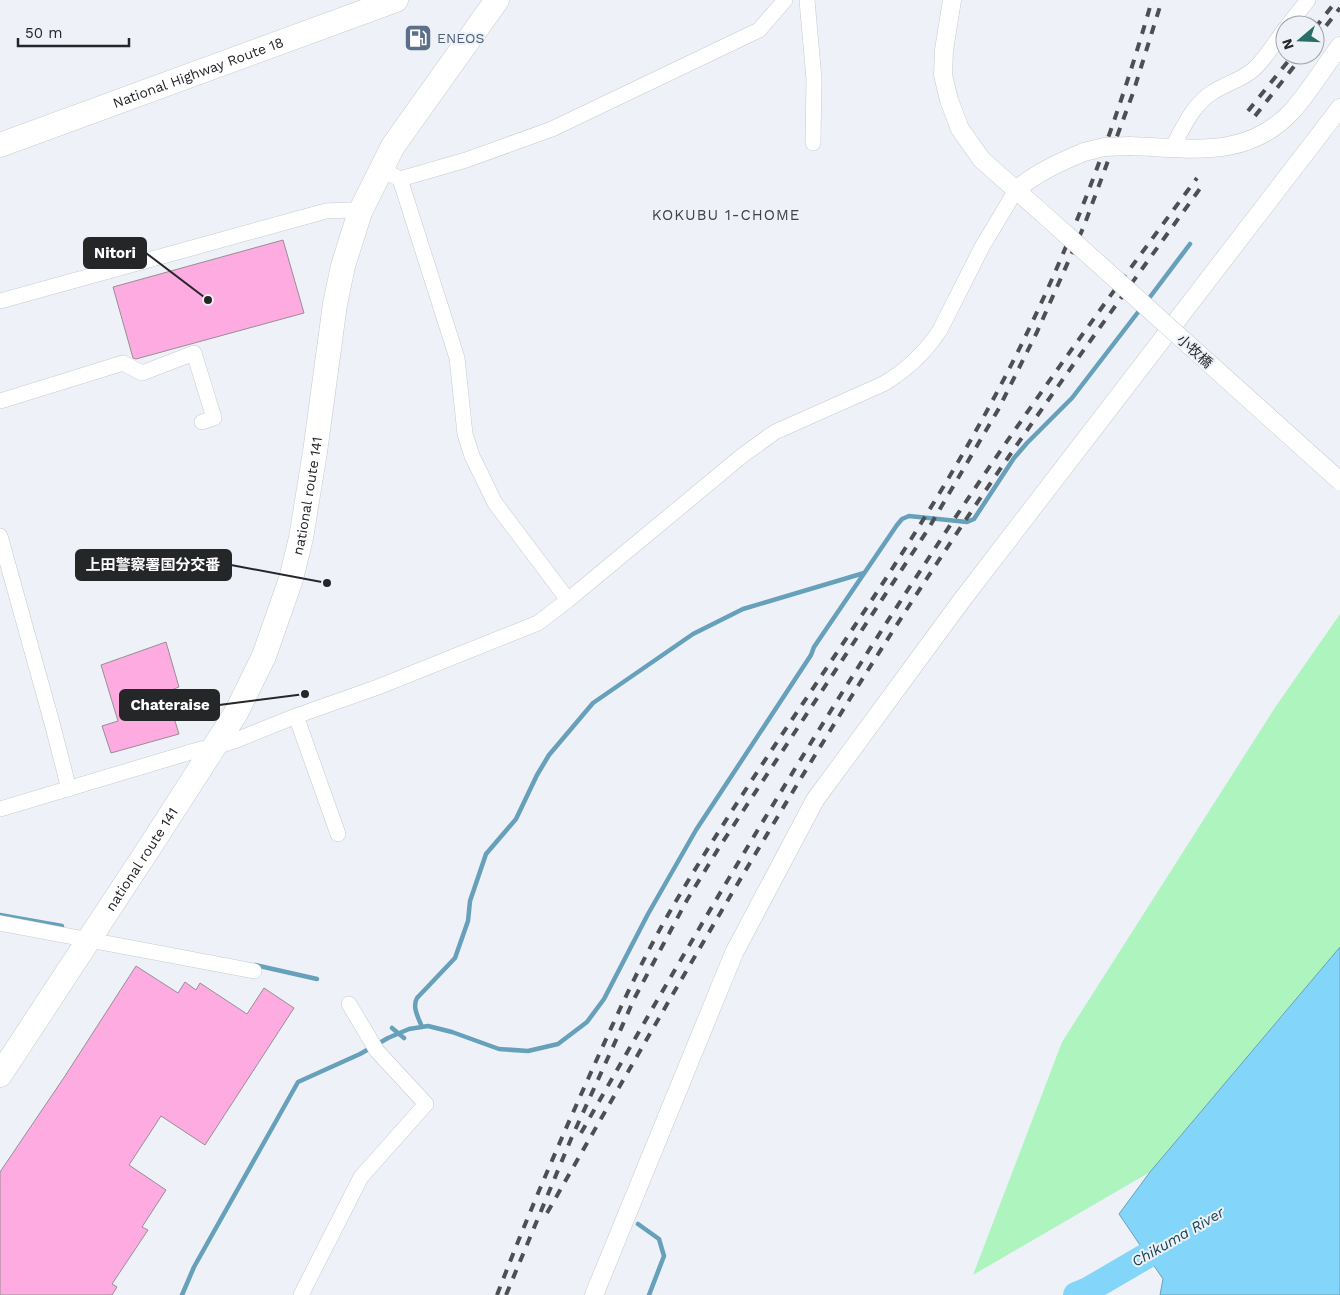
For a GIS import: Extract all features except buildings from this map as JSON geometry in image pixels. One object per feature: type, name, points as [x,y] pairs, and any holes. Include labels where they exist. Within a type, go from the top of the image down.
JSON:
[{"type":"highway","name":"National Highway Route 18","points":[[0,145],[396,0]]},
{"type":"highway","name":"national route 141","points":[[0,1075],[214,748],[236,713],[264,656],[291,579],[301,538],[335,304],[343,266],[360,212],[390,174],[393,146],[497,0]]},
{"type":"street","points":[[568,600],[495,503],[472,456],[465,434],[457,358],[390,174],[466,160],[552,129],[759,30],[785,0]]},
{"type":"street","points":[[807,0],[814,79],[813,143]]},
{"type":"street","name":"小牧橋","points":[[952,0],[944,50],[943,74],[949,100],[960,129],[982,160],[1340,481]]},
{"type":"street","points":[[1296,15],[1308,0]]},
{"type":"street","points":[[1172,148],[1186,121],[1200,104],[1213,92],[1238,81],[1255,69],[1275,42]]},
{"type":"street","points":[[0,809],[201,749],[214,748],[378,687],[538,623],[727,468],[775,432],[882,384],[897,376],[917,360],[940,330],[982,247],[1016,190],[1026,182],[1058,163],[1084,152],[1104,148],[1130,146],[1208,149],[1230,147],[1246,142],[1268,132],[1293,110],[1340,46]]},
{"type":"street","points":[[594,1295],[734,953],[815,800],[962,600],[1340,108]]},
{"type":"street","points":[[0,301],[326,211],[349,210],[360,212]]},
{"type":"street","points":[[0,401],[123,363],[142,372],[194,353],[214,418],[202,422]]},
{"type":"street","points":[[0,536],[69,789]]},
{"type":"street","points":[[296,716],[338,834]]},
{"type":"street","points":[[0,922],[254,971]]},
{"type":"street","points":[[300,1295],[361,1177],[426,1104],[373,1046],[348,1004]]},
{"type":"green space","points":[[1340,614],[1340,947],[1150,1172],[973,1275],[1062,1042],[1274,709]]},
{"type":"water","points":[[1340,947],[1340,1295],[1160,1295],[1163,1279],[1119,1214],[1150,1172]]},
{"type":"waterway","points":[[1147,301],[1190,244]]},
{"type":"waterway","points":[[182,1295],[194,1267],[298,1082],[409,1029],[428,1026],[452,1032],[499,1049],[528,1051],[558,1044],[587,1022],[604,999],[648,914],[696,830],[811,655],[814,647],[897,525],[902,519],[909,516],[967,522],[974,519],[1014,458],[1072,398],[1142,307]]},
{"type":"waterway","points":[[422,1027],[416,1012],[417,998],[455,958],[468,921],[470,901],[486,854],[516,819],[549,755],[593,703],[693,634],[743,609],[864,573]]},
{"type":"waterway","points":[[0,915],[62,926]]},
{"type":"waterway","points":[[255,965],[317,979]]},
{"type":"waterway","points":[[392,1028],[404,1038]]},
{"type":"waterway","points":[[638,1224],[659,1239],[664,1256],[649,1295]]},
{"type":"waterway","name":"Chikuma River","points":[[1076,1295],[1088,1290],[1177,1238]]},
{"type":"railway","points":[[497,1295],[541,1186],[588,1079],[631,986],[666,918],[756,773],[916,532],[989,407],[1014,359],[1061,259],[1082,208],[1120,105],[1152,0]]},
{"type":"railway","points":[[506,1295],[571,1139],[634,999],[687,900],[720,846],[927,531],[998,410],[1037,332],[1084,226],[1133,93],[1162,0]]},
{"type":"railway","points":[[1325,15],[1337,0]]},
{"type":"railway","points":[[1325,27],[1340,8]]},
{"type":"railway","points":[[1248,111],[1285,65]]},
{"type":"railway","points":[[1255,116],[1295,65]]},
{"type":"railway","points":[[581,1133],[794,770],[884,627],[1027,412],[1197,178]]},
{"type":"railway","points":[[547,1213],[738,884],[887,640],[1003,465],[1204,183]]},
{"type":"place","name":"ENEOS","points":[[418,38]]},
{"type":"place","name":"Nitori","points":[[208,300]]},
{"type":"place","name":"上田警察署国分交番","points":[[327,583]]},
{"type":"place","name":"Chateraise","points":[[305,694]]},
{"type":"district","name":"KOKUBU 1-CHOME","points":[[726,215]]}]
